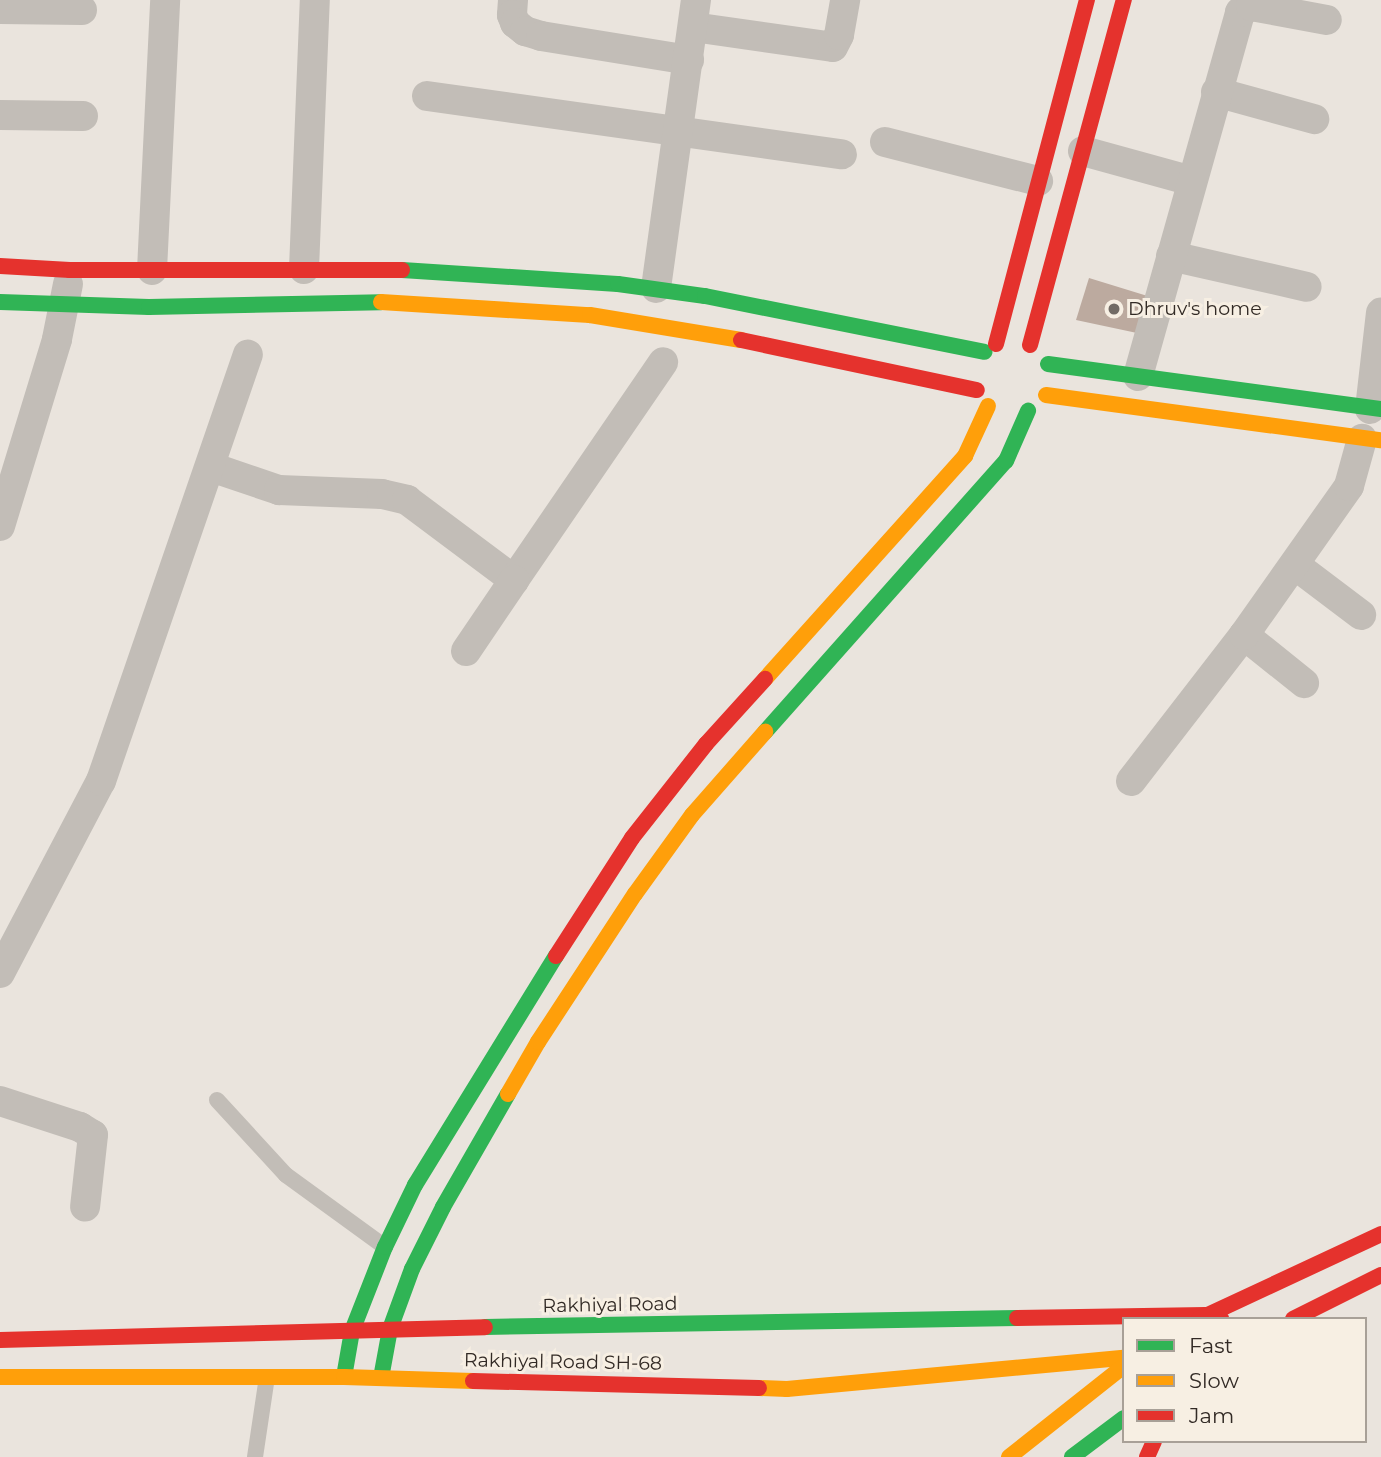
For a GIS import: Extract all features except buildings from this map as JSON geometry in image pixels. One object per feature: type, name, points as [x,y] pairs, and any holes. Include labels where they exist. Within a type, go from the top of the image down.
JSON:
[{"type":"street","points":[[152,270],[165,0]]},
{"type":"street","points":[[304,269],[315,0]]},
{"type":"street","points":[[513,0],[512,15],[515,23],[525,31],[689,60]]},
{"type":"street","points":[[656,288],[695,13],[833,47],[839,36],[845,0]]},
{"type":"street","points":[[344,1377],[352,1331],[385,1247],[415,1185],[471,1091],[632,838],[706,744],[965,456],[988,406],[982,365],[1038,181],[1087,0]]},
{"type":"street","points":[[1030,345],[1124,0]]},
{"type":"street","points":[[1138,376],[1240,12],[1251,6],[1326,20]]},
{"type":"street","points":[[0,9],[82,10]]},
{"type":"street","points":[[1216,92],[1314,119]]},
{"type":"street","points":[[427,96],[842,154]]},
{"type":"street","points":[[0,115],[82,116]]},
{"type":"street","points":[[885,142],[1038,181]]},
{"type":"street","points":[[1083,151],[1192,181]]},
{"type":"street","points":[[1171,256],[1307,287]]},
{"type":"street","points":[[0,266],[70,270],[374,268],[475,272],[656,288],[982,365]]},
{"type":"street","points":[[374,268],[374,302]]},
{"type":"street","points":[[0,526],[66,305],[70,270]]},
{"type":"street","points":[[0,302],[149,307],[374,302],[483,306],[617,319],[982,365],[1014,340],[1030,345],[1048,364],[1050,380],[1046,395],[1028,411],[1006,461],[692,815],[538,1042],[443,1207],[412,1269],[390,1329],[382,1378]]},
{"type":"street","points":[[1048,364],[1376,409],[1381,313]]},
{"type":"street","points":[[0,973],[101,782],[211,467],[247,355]]},
{"type":"street","points":[[466,651],[663,362]]},
{"type":"street","points":[[1046,395],[1372,440],[1349,486],[1295,565],[1131,781]]},
{"type":"street","points":[[988,406],[1008,414],[1028,411]]},
{"type":"street","points":[[211,467],[279,490],[382,494],[407,500],[514,580]]},
{"type":"street","points":[[1295,565],[1361,615]]},
{"type":"street","points":[[1244,635],[1304,683]]},
{"type":"street","points":[[0,1101],[80,1127],[93,1135],[85,1206]]},
{"type":"street","points":[[1211,1317],[1381,1234]]},
{"type":"street","points":[[1297,1317],[1381,1275]]},
{"type":"street","name":"Rakhiyal Road","points":[[0,1340],[390,1329],[1122,1319]]},
{"type":"street","name":"Rakhiyal Road SH-68","points":[[0,1377],[344,1377],[787,1389],[1122,1358]]},
{"type":"street","points":[[1009,1457],[1122,1368]]},
{"type":"street","points":[[1072,1457],[1122,1420]]},
{"type":"lane","points":[[217,1100],[286,1175],[412,1269]]},
{"type":"lane","points":[[255,1457],[267,1377]]},
{"type":"traffic: fast","points":[[402,270],[618,284],[705,296],[984,352]]},
{"type":"traffic: fast","points":[[0,302],[149,307],[381,302]]},
{"type":"traffic: fast","points":[[1048,364],[1381,409]]},
{"type":"traffic: fast","points":[[765,732],[1006,461],[1028,411]]},
{"type":"traffic: fast","points":[[344,1377],[352,1331],[385,1247],[415,1185],[556,956]]},
{"type":"traffic: fast","points":[[381,1378],[390,1329],[412,1269],[443,1207],[508,1094]]},
{"type":"traffic: fast","points":[[485,1327],[1017,1318]]},
{"type":"traffic: fast","points":[[1072,1457],[1122,1420]]},
{"type":"traffic: slow","points":[[381,302],[590,315],[741,340]]},
{"type":"traffic: slow","points":[[1046,395],[1381,440]]},
{"type":"traffic: slow","points":[[765,679],[965,456],[988,406]]},
{"type":"traffic: slow","points":[[508,1094],[538,1042],[635,894],[692,815],[765,732]]},
{"type":"traffic: slow","points":[[759,1388],[787,1389],[1122,1358]]},
{"type":"traffic: slow","points":[[1009,1457],[1122,1368]]},
{"type":"traffic: slow","points":[[0,1377],[344,1377],[473,1381]]},
{"type":"traffic: jam","points":[[996,344],[1087,0]]},
{"type":"traffic: jam","points":[[1030,345],[1124,0]]},
{"type":"traffic: jam","points":[[0,266],[70,270],[402,270]]},
{"type":"traffic: jam","points":[[741,340],[977,390]]},
{"type":"traffic: jam","points":[[556,956],[632,838],[706,744],[765,679]]},
{"type":"traffic: jam","points":[[1203,1317],[1381,1234]]},
{"type":"traffic: jam","points":[[1297,1317],[1381,1275]]},
{"type":"traffic: jam","points":[[1017,1318],[1214,1317]]},
{"type":"traffic: jam","points":[[0,1340],[485,1327]]},
{"type":"traffic: jam","points":[[473,1381],[759,1388]]},
{"type":"traffic: jam","points":[[1147,1457],[1153,1443]]},
{"type":"place","name":"Dhruv's home","points":[[1114,309]]}]
